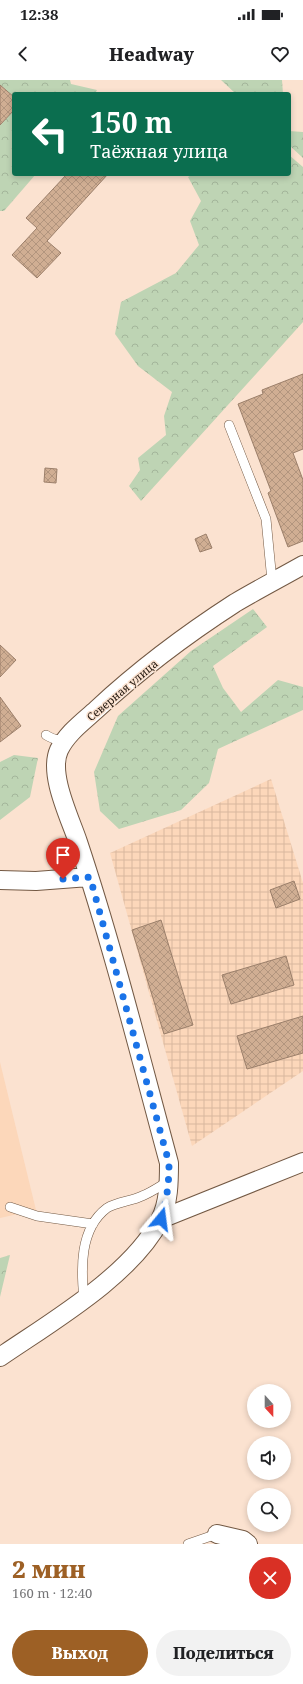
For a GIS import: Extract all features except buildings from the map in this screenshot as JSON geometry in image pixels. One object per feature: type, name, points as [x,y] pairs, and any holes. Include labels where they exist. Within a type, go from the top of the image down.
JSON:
[{"type":"street","name":"Северная улица","points":[[0,1357],[84,1300],[121,1268],[143,1246],[161,1219],[166,1202],[169,1181],[169,1163],[90,877],[57,781],[57,758],[59,750],[68,736],[118,690],[194,631],[272,581],[303,565]]},
{"type":"street","points":[[0,880],[90,877]]},
{"type":"street","points":[[161,1219],[303,1162]]},
{"type":"street","points":[[217,1534],[243,1540],[248,1544]]},
{"type":"lane","points":[[229,425],[266,519],[272,581]]},
{"type":"lane","points":[[46,735],[53,739],[59,740],[68,736]]},
{"type":"lane","points":[[84,1300],[81,1270],[85,1247],[93,1224],[108,1208],[143,1196],[169,1181]]},
{"type":"lane","points":[[10,1207],[37,1216],[93,1224]]},
{"type":"lane","points":[[188,1544],[217,1534]]},
{"type":"shaded area","points":[[271,779],[303,883],[303,1071],[192,1146],[110,853]]},
{"type":"shaded area","points":[[0,1062],[36,1210],[0,1218]]},
{"type":"green space","points":[[0,80],[70,80],[71,84],[97,90],[96,92],[12,92],[12,95],[0,85]]},
{"type":"green space","points":[[221,80],[282,80],[283,92],[234,92]]},
{"type":"green space","points":[[12,112],[12,176],[34,176],[4,211],[0,211],[0,125]]},
{"type":"green space","points":[[291,131],[303,132],[303,158],[291,147]]},
{"type":"green space","points":[[291,157],[303,167],[303,322],[141,501],[129,486],[140,470],[138,458],[166,435],[164,416],[172,392],[138,366],[115,334],[121,302],[176,273],[199,245],[190,221],[201,201],[188,177],[291,176]]},
{"type":"green space","points":[[253,609],[267,627],[213,666],[223,688],[241,712],[278,680],[303,687],[303,710],[218,749],[209,783],[181,810],[119,829],[100,811],[94,772],[118,716],[191,651]]},
{"type":"green space","points":[[14,755],[38,758],[30,797],[0,820],[0,762]]},
{"type":"green space","points":[[10,1255],[0,1297],[0,1258]]},
{"type":"route","points":[[63,879],[90,877],[169,1163],[169,1181],[166,1202],[161,1219]]}]
